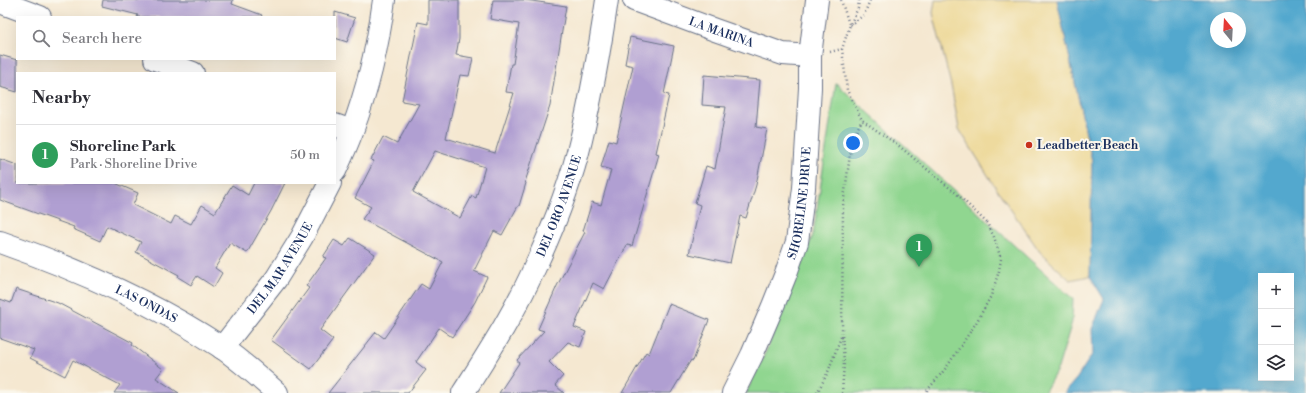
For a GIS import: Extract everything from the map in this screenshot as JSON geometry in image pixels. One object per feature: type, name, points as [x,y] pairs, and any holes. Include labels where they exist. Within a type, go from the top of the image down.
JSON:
[{"type":"street","points":[[336,166],[343,128],[370,73],[381,24],[384,0]]},
{"type":"street","name":"DEL ORO AVENUE","points":[[463,393],[503,331],[535,268],[557,216],[581,140],[599,54],[607,0]]},
{"type":"street","name":"LA MARINA","points":[[634,0],[783,54],[810,56]]},
{"type":"street","name":"SHORELINE DRIVE","points":[[733,393],[752,355],[786,276],[797,242],[804,188],[810,88],[810,56],[817,0]]},
{"type":"street","points":[[0,2],[37,16]]},
{"type":"street","points":[[158,60],[190,72]]},
{"type":"street","name":"DEL MAR AVENUE","points":[[222,348],[276,279],[302,237],[329,184]]},
{"type":"street","name":"LAS ONDAS","points":[[0,242],[28,252],[126,293],[176,319],[222,348],[250,369],[277,393]]},
{"type":"path","points":[[841,0],[850,25]]},
{"type":"path","points":[[859,0],[858,8],[850,25],[842,49],[847,90],[862,120],[899,146],[957,194],[987,223],[994,237],[1000,259],[999,271],[992,296],[946,368],[925,393]]},
{"type":"path","points":[[850,25],[864,15],[870,0]]},
{"type":"path","points":[[842,393],[844,363],[842,334],[842,206],[852,140],[862,120]]},
{"type":"path","points":[[817,393],[828,372],[842,334]]},
{"type":"green space","points":[[836,83],[1073,299],[1072,322],[1058,368],[1044,393],[746,393],[768,347],[813,235]]},
{"type":"sand","name":"Leadbetter Beach","points":[[935,0],[1057,0],[1092,161],[1090,276],[1070,280],[1040,252],[994,185],[959,129],[951,85],[933,13]]},
{"type":"water","points":[[1057,0],[1306,0],[1306,393],[1064,393],[1077,378],[1093,353],[1092,329],[1104,299],[1090,276],[1092,161]]},
{"type":"building","points":[[103,0],[233,0],[232,4],[262,15],[138,16],[102,6]]},
{"type":"building","points":[[428,0],[459,0],[459,39],[456,55],[473,58],[469,76],[460,75],[446,138],[495,153],[514,93],[506,92],[511,64],[513,64],[519,24],[490,19],[493,0],[525,0],[566,6],[550,106],[525,182],[526,183],[519,206],[502,235],[494,231],[474,271],[487,277],[475,302],[452,337],[439,328],[416,362],[426,370],[408,393],[328,393],[376,332],[384,338],[421,284],[429,289],[443,262],[362,219],[371,207],[355,198],[374,161],[371,160],[383,137],[397,144],[419,104],[402,101],[418,22],[428,24]],"holes":[[[435,151],[485,167],[476,198],[472,196],[460,218],[413,192]]]},
{"type":"building","points":[[335,12],[355,18],[347,42],[336,38]]},
{"type":"building","points":[[630,37],[674,46],[664,94],[669,95],[656,153],[659,154],[632,246],[627,245],[604,289],[593,283],[574,327],[586,332],[580,347],[568,342],[549,362],[563,376],[555,385],[564,393],[499,393],[519,363],[517,360],[544,331],[538,329],[557,286],[585,232],[583,231],[592,202],[601,205],[611,170],[601,167],[609,140],[616,142],[633,66],[625,64]]},
{"type":"building","points":[[0,55],[17,60],[17,72],[16,92],[0,87]]},
{"type":"building","points":[[704,75],[760,80],[756,127],[767,129],[756,185],[746,218],[740,216],[730,263],[689,254],[700,205],[695,203],[706,166],[715,169],[726,107],[702,105]]},
{"type":"building","points":[[0,159],[16,165],[16,184],[117,184],[138,193],[133,205],[171,224],[175,216],[191,224],[202,205],[215,213],[232,185],[248,195],[254,184],[284,184],[247,253],[230,243],[215,268],[222,273],[214,287],[197,276],[191,285],[178,277],[179,275],[136,252],[141,242],[107,226],[100,241],[73,229],[74,227],[0,200]]},
{"type":"building","points":[[350,238],[375,254],[320,330],[333,340],[311,369],[271,340],[309,288],[306,286],[326,258],[323,257],[334,240],[344,246]]},
{"type":"building","points":[[16,289],[58,303],[133,343],[132,345],[163,369],[156,378],[179,393],[114,393],[120,385],[73,360],[65,376],[30,358],[34,350],[0,338],[0,299],[11,303]]},
{"type":"building","points":[[669,304],[709,320],[693,361],[691,360],[671,393],[622,393],[646,352],[649,354]]},
{"type":"place","name":"Leadbetter Beach","points":[[1029,145]]},
{"type":"place","name":"Shoreline Park","points":[[919,267]]}]
